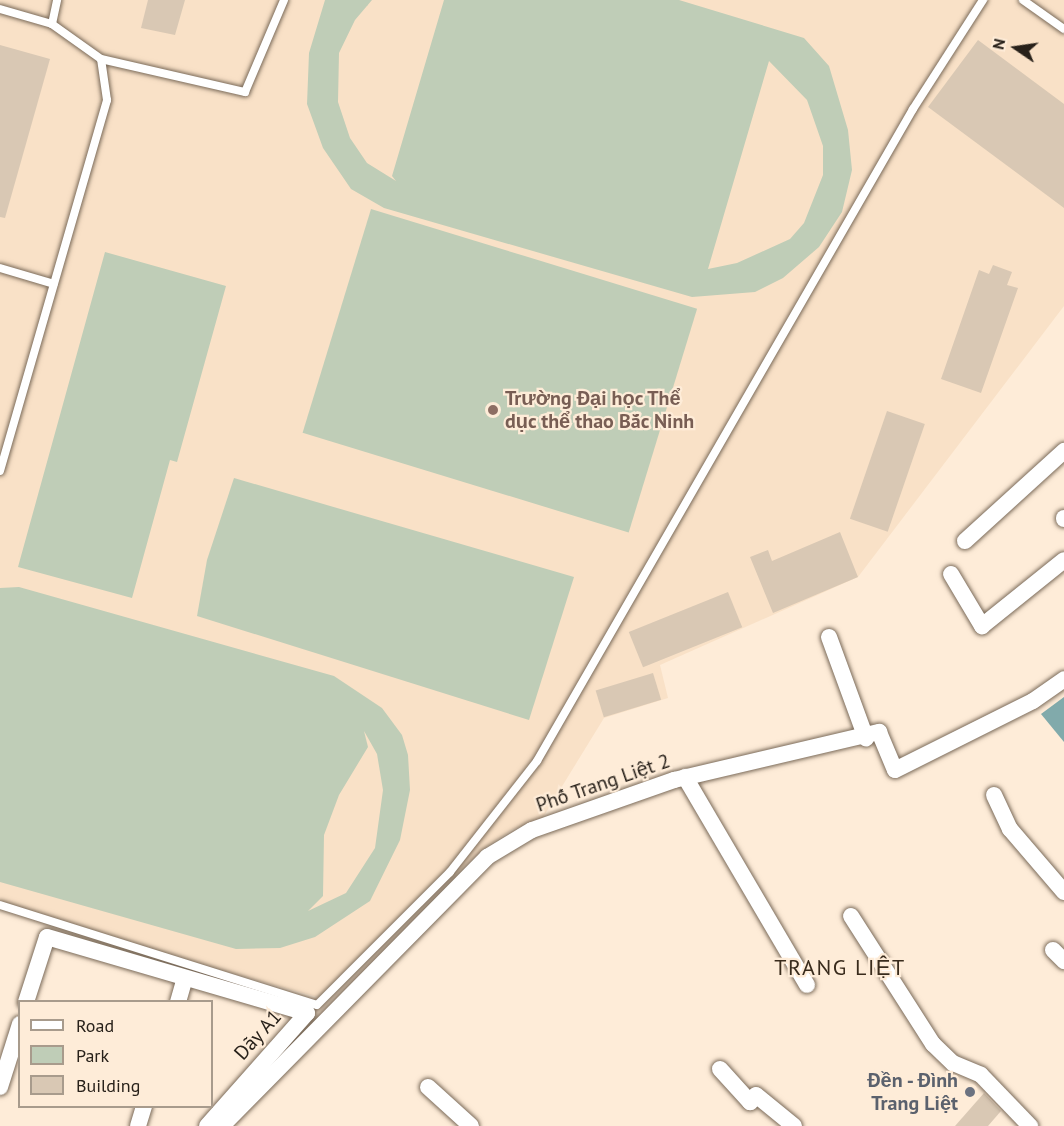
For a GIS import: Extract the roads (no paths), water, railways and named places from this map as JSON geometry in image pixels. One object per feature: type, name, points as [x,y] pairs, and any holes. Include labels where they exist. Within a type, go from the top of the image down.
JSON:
[{"type":"street","points":[[964,541],[1064,451]]},
{"type":"street","points":[[951,573],[982,626],[1064,560]]},
{"type":"street","points":[[829,637],[866,738],[879,732],[896,770],[1033,701],[1064,679]]},
{"type":"street","name":"Phố Trang Liệt 2","points":[[222,1126],[486,857],[532,830],[685,777],[866,738]]},
{"type":"street","points":[[685,777],[807,985]]},
{"type":"street","points":[[994,795],[1010,829],[1064,892]]},
{"type":"street","points":[[850,916],[933,1044],[953,1063],[981,1076],[1030,1126]]},
{"type":"street","points":[[27,1000],[46,937],[185,978],[179,1000]]},
{"type":"street","name":"Dãy A1","points":[[185,978],[307,1013],[207,1126]]},
{"type":"street","points":[[0,1087],[18,1030]]},
{"type":"street","points":[[720,1069],[750,1102],[756,1095],[794,1126]]},
{"type":"street","points":[[428,1087],[471,1126]]},
{"type":"street","points":[[138,1126],[144,1108]]},
{"type":"lane","points":[[52,24],[57,0]]},
{"type":"lane","points":[[0,9],[52,24],[101,59],[245,92],[284,0]]},
{"type":"lane","points":[[0,905],[317,1005],[450,872],[537,760],[913,109],[983,0]]},
{"type":"lane","points":[[1023,0],[1064,29]]},
{"type":"lane","points":[[0,471],[107,100],[101,59]]},
{"type":"lane","points":[[0,268],[54,284]]},
{"type":"water","points":[[1064,697],[1064,742],[1041,714]]},
{"type":"place","name":"Trường Đại học Thể dục thể thao Bắc Ninh","points":[[493,410]]},
{"type":"place","name":"Đền - Đình Trang Liệt","points":[[970,1092]]},
{"type":"district","name":"TRANG LIỆT","points":[[840,968]]}]
